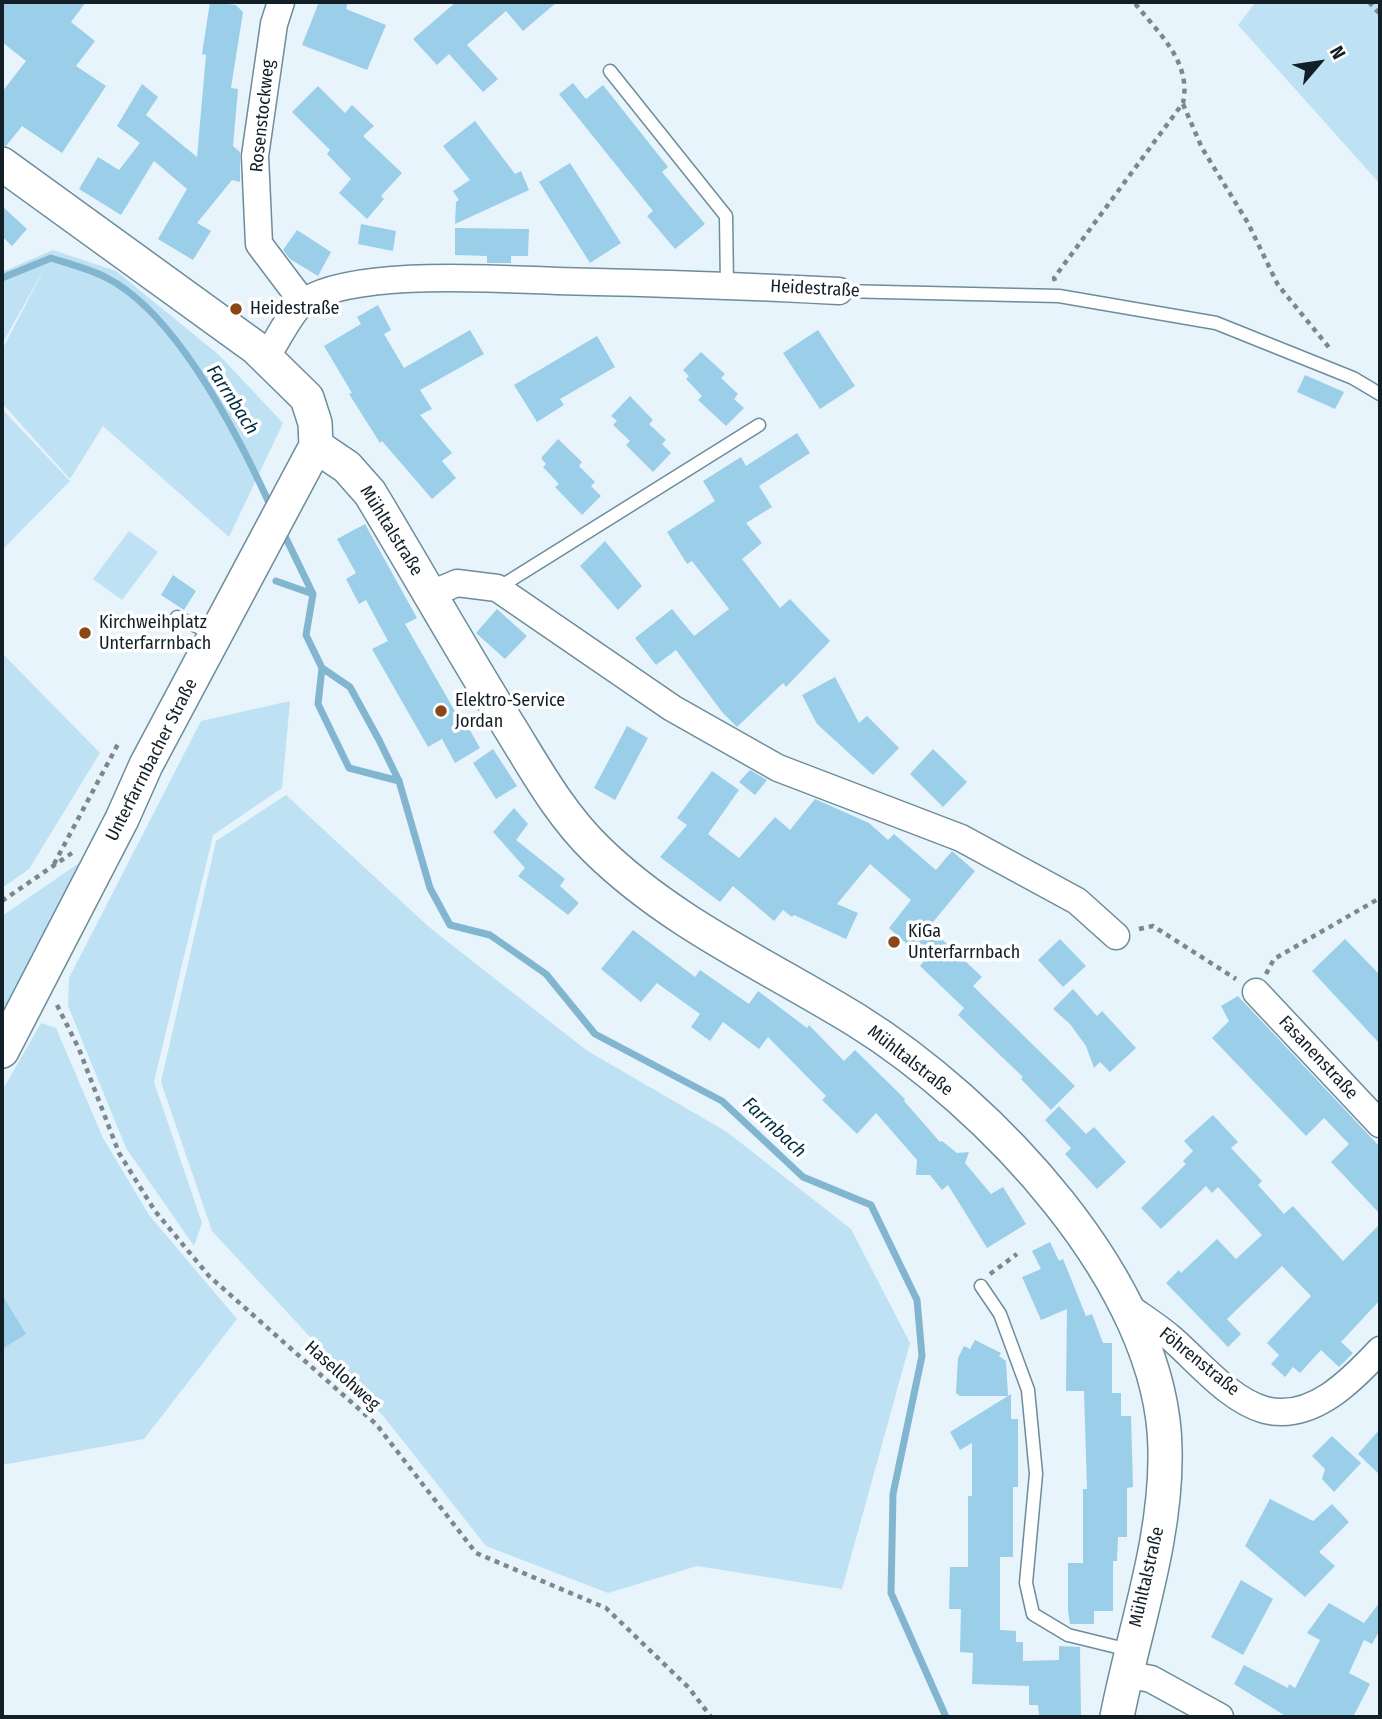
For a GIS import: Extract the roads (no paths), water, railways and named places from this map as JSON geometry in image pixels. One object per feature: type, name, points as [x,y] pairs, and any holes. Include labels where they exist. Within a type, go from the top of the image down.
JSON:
[{"type":"street","name":"Rosenstockweg","points":[[281,2],[274,24],[255,156],[259,244],[302,302]]},
{"type":"street","points":[[2,164],[266,358],[307,398],[315,423],[316,446]]},
{"type":"street","name":"Heidestraße","points":[[302,302],[327,292],[371,283],[432,278],[727,285],[839,291]]},
{"type":"street","points":[[266,358],[302,302]]},
{"type":"street","name":"Unterfarrnbacher Straße","points":[[2,1051],[146,765],[316,446]]},
{"type":"street","name":"Mühltalstraße","points":[[316,446],[346,467],[370,493],[550,793],[595,848],[681,919],[894,1045],[969,1107],[1007,1144],[1072,1219],[1100,1259],[1127,1306],[1154,1381],[1166,1444],[1162,1507],[1155,1552],[1116,1717]]},
{"type":"street","name":"Mühltalstraße","points":[[431,594],[457,583],[497,588],[672,708],[778,768],[961,838],[1077,901],[1116,936]]},
{"type":"street","name":"Fasanenstraße","points":[[1256,992],[1380,1125]]},
{"type":"street","name":"Föhrenstraße","points":[[1127,1306],[1169,1336],[1234,1394],[1266,1410],[1292,1410],[1332,1395],[1354,1378],[1380,1350]]},
{"type":"street","points":[[1127,1662],[1151,1679],[1220,1717]]},
{"type":"lane","points":[[610,71],[726,216],[727,285]]},
{"type":"lane","name":"Heidestraße","points":[[839,291],[1059,296],[1216,323],[1353,378],[1380,394]]},
{"type":"lane","points":[[497,588],[759,425]]},
{"type":"lane","points":[[177,617],[216,636]]},
{"type":"lane","name":"Mühltalstraße","points":[[981,1286],[1000,1314],[1028,1390],[1036,1474],[1026,1583],[1033,1614],[1068,1636],[1127,1662]]},
{"type":"waterway","name":"Farrnbach","points":[[2,278],[51,258],[107,278],[133,295],[158,319],[203,380],[224,413],[271,507]]},
{"type":"waterway","name":"Farrnbach","points":[[282,530],[313,594],[306,635],[322,668],[350,687],[379,740],[399,781],[430,888],[450,925],[490,935],[546,974],[595,1034],[722,1101],[803,1177],[871,1205],[917,1300],[922,1356],[893,1494],[891,1593],[946,1717]]},
{"type":"waterway","points":[[276,581],[313,594]]},
{"type":"waterway","name":"Farrnbach","points":[[322,668],[318,704],[349,768],[399,781]]},
{"type":"place","name":"Heidestraße","points":[[236,309]]},
{"type":"place","name":"Kirchweihplatz Unterfarrnbach","points":[[85,633]]},
{"type":"place","name":"Elektro-Service Jordan","points":[[441,711]]},
{"type":"place","name":"KiGa Unterfarrnbach","points":[[894,942]]}]
